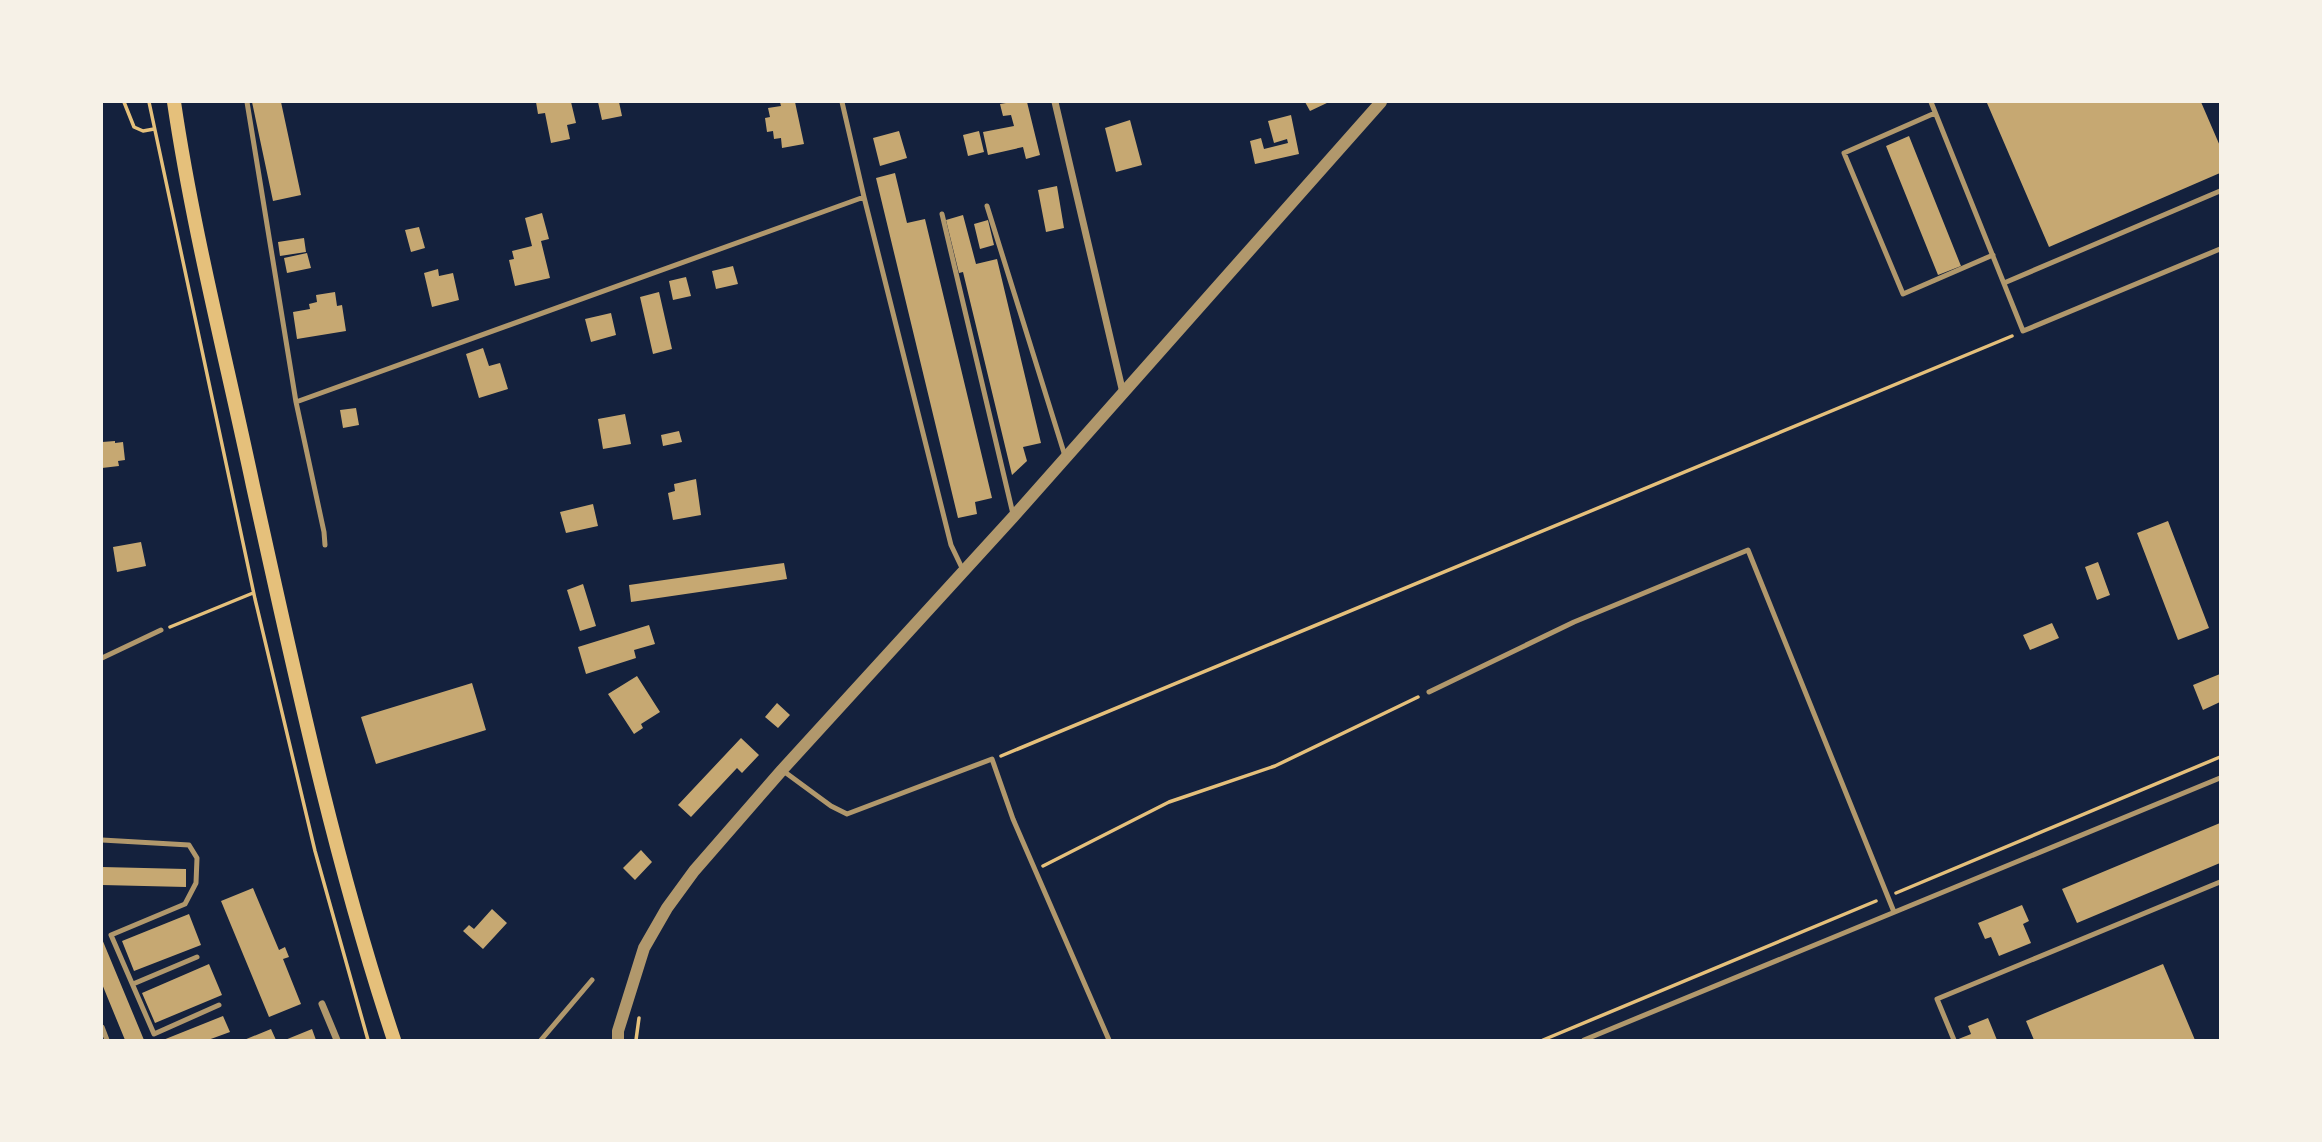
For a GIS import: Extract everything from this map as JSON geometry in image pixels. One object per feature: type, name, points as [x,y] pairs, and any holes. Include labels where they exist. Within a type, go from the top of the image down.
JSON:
[{"type":"main road","points":[[174,102],[191,199],[290,652],[354,905],[394,1041]]},
{"type":"street","points":[[1055,102],[1123,393]]},
{"type":"street","points":[[618,1041],[618,1031],[644,947],[667,908],[694,871],[782,770],[1014,516],[1381,102]]},
{"type":"street","points":[[322,1004],[337,1041]]},
{"type":"lane","points":[[247,102],[296,402],[324,532],[324,545]]},
{"type":"lane","points":[[842,102],[951,545],[963,570]]},
{"type":"lane","points":[[1931,102],[2024,331],[2221,249]]},
{"type":"lane","points":[[1935,113],[1844,153],[1903,295],[1993,255]]},
{"type":"lane","points":[[2004,283],[2221,191]]},
{"type":"lane","points":[[296,402],[864,197]]},
{"type":"lane","points":[[987,206],[1065,456]]},
{"type":"lane","points":[[942,214],[1014,516]]},
{"type":"lane","points":[[1429,692],[1574,622],[1748,550],[1894,912]]},
{"type":"lane","points":[[102,658],[161,630]]},
{"type":"lane","points":[[782,770],[831,806],[847,814],[992,760],[1003,795],[1109,1041]]},
{"type":"lane","points":[[1584,1041],[2221,778]]},
{"type":"lane","points":[[102,840],[189,845],[197,858],[196,883],[185,904],[111,935],[155,1034],[219,1005]]},
{"type":"lane","points":[[1954,1041],[1937,999],[2221,882]]},
{"type":"lane","points":[[132,985],[197,957]]},
{"type":"lane","points":[[541,1041],[592,980]]},
{"type":"lane","points":[[102,1027],[107,1041]]},
{"type":"path","points":[[124,102],[134,127],[143,131],[154,129]]},
{"type":"path","points":[[149,102],[254,593],[315,851],[368,1041]]},
{"type":"path","points":[[992,760],[2024,331]]},
{"type":"path","points":[[161,630],[254,593]]},
{"type":"path","points":[[1035,871],[1169,802],[1212,785],[1275,766],[1429,692]]},
{"type":"building","points":[[252,102],[281,102],[301,195],[273,201]]},
{"type":"building","points":[[536,102],[571,102],[576,123],[567,125],[570,139],[551,143],[545,113],[538,114]]},
{"type":"building","points":[[598,102],[619,102],[622,116],[602,120]]},
{"type":"building","points":[[780,102],[795,102],[804,144],[782,148],[781,138],[774,139],[773,131],[767,132],[765,118],[770,117],[768,108],[781,106]]},
{"type":"building","points":[[1027,102],[1040,155],[1026,159],[1023,147],[988,155],[983,132],[1014,126],[1011,115],[1003,116],[1000,104]]},
{"type":"building","points":[[1305,102],[1329,102],[1310,111]]},
{"type":"building","points":[[2201,102],[2220,146],[2220,173],[2049,247],[1987,103]]},
{"type":"building","points":[[1291,115],[1299,154],[1255,164],[1250,141],[1261,138],[1264,149],[1288,143],[1287,139],[1274,143],[1268,121]]},
{"type":"building","points":[[1130,120],[1142,165],[1116,172],[1105,128]]},
{"type":"building","points":[[899,131],[907,158],[880,166],[873,138]]},
{"type":"building","points":[[979,131],[984,152],[968,156],[963,135]]},
{"type":"building","points":[[1909,136],[1961,266],[1938,275],[1886,146]]},
{"type":"building","points":[[895,173],[907,223],[925,219],[992,498],[975,502],[977,514],[958,518],[876,178]]},
{"type":"building","points":[[1057,186],[1064,228],[1046,232],[1038,190]]},
{"type":"building","points":[[542,213],[549,239],[541,241],[550,278],[515,286],[509,260],[514,259],[512,251],[532,246],[525,218]]},
{"type":"building","points":[[963,215],[976,264],[997,259],[1041,443],[1023,447],[1027,461],[1012,475],[963,272],[959,273],[946,220]]},
{"type":"building","points":[[988,220],[994,245],[980,249],[974,224]]},
{"type":"building","points":[[419,227],[425,248],[411,252],[405,230]]},
{"type":"building","points":[[304,238],[306,252],[280,256],[278,242]]},
{"type":"building","points":[[307,253],[311,268],[287,273],[284,258]]},
{"type":"building","points":[[733,266],[738,284],[716,289],[712,271]]},
{"type":"building","points":[[438,269],[439,276],[453,273],[459,300],[432,307],[424,273]]},
{"type":"building","points":[[686,277],[691,296],[673,300],[669,281]]},
{"type":"building","points":[[335,292],[337,306],[342,305],[346,331],[297,339],[293,312],[310,309],[309,304],[317,302],[316,295]]},
{"type":"building","points":[[659,292],[672,349],[653,354],[640,297]]},
{"type":"building","points":[[611,313],[616,335],[591,342],[585,319]]},
{"type":"building","points":[[483,348],[489,366],[500,363],[508,389],[479,398],[466,354]]},
{"type":"building","points":[[356,408],[359,425],[343,428],[340,410]]},
{"type":"building","points":[[625,414],[631,444],[603,449],[598,419]]},
{"type":"building","points":[[679,431],[682,442],[663,446],[661,435]]},
{"type":"building","points":[[102,442],[123,442],[125,460],[118,461],[119,466],[102,468]]},
{"type":"building","points":[[696,479],[701,515],[673,520],[668,493],[675,491],[674,484]]},
{"type":"building","points":[[593,504],[598,526],[566,533],[560,512]]},
{"type":"building","points":[[2168,521],[2209,628],[2178,640],[2137,533]]},
{"type":"building","points":[[141,542],[146,566],[117,572],[113,547]]},
{"type":"building","points":[[2098,562],[2110,595],[2097,600],[2085,567]]},
{"type":"building","points":[[784,563],[787,579],[631,602],[629,585]]},
{"type":"building","points":[[583,584],[596,626],[580,631],[567,590]]},
{"type":"building","points":[[2052,623],[2059,638],[2030,650],[2023,635]]},
{"type":"building","points":[[649,625],[655,644],[634,650],[636,658],[586,674],[578,647]]},
{"type":"building","points":[[2220,674],[2220,702],[2203,710],[2193,685]]},
{"type":"building","points":[[637,676],[660,712],[641,724],[643,728],[634,734],[608,694]]},
{"type":"building","points":[[472,683],[486,730],[376,764],[361,717]]},
{"type":"building","points":[[777,703],[790,715],[778,728],[765,717]]},
{"type":"building","points":[[741,738],[759,755],[742,773],[737,768],[691,817],[678,805]]},
{"type":"building","points":[[2220,823],[2220,863],[2077,923],[2062,889]]},
{"type":"building","points":[[641,850],[652,862],[635,880],[623,868]]},
{"type":"building","points":[[102,867],[186,869],[186,887],[102,885]]},
{"type":"building","points":[[253,888],[279,950],[285,947],[289,957],[283,959],[301,1004],[269,1017],[221,901]]},
{"type":"building","points":[[2022,905],[2029,921],[2023,924],[2031,943],[1999,956],[1991,937],[1985,939],[1978,923]]},
{"type":"building","points":[[492,909],[507,923],[483,949],[463,931],[469,925],[474,929]]},
{"type":"building","points":[[189,914],[201,945],[134,971],[122,941]]},
{"type":"building","points":[[102,939],[144,1040],[125,1040],[102,984]]},
{"type":"building","points":[[209,964],[222,995],[155,1023],[142,993]]},
{"type":"building","points":[[2163,964],[2195,1040],[2034,1040],[2026,1021]]},
{"type":"building","points":[[223,1016],[230,1032],[208,1040],[163,1040]]},
{"type":"building","points":[[1988,1018],[1997,1040],[1956,1040],[1971,1034],[1968,1026]]},
{"type":"building","points":[[271,1029],[276,1040],[244,1040]]},
{"type":"building","points":[[312,1029],[316,1040],[285,1040]]}]
